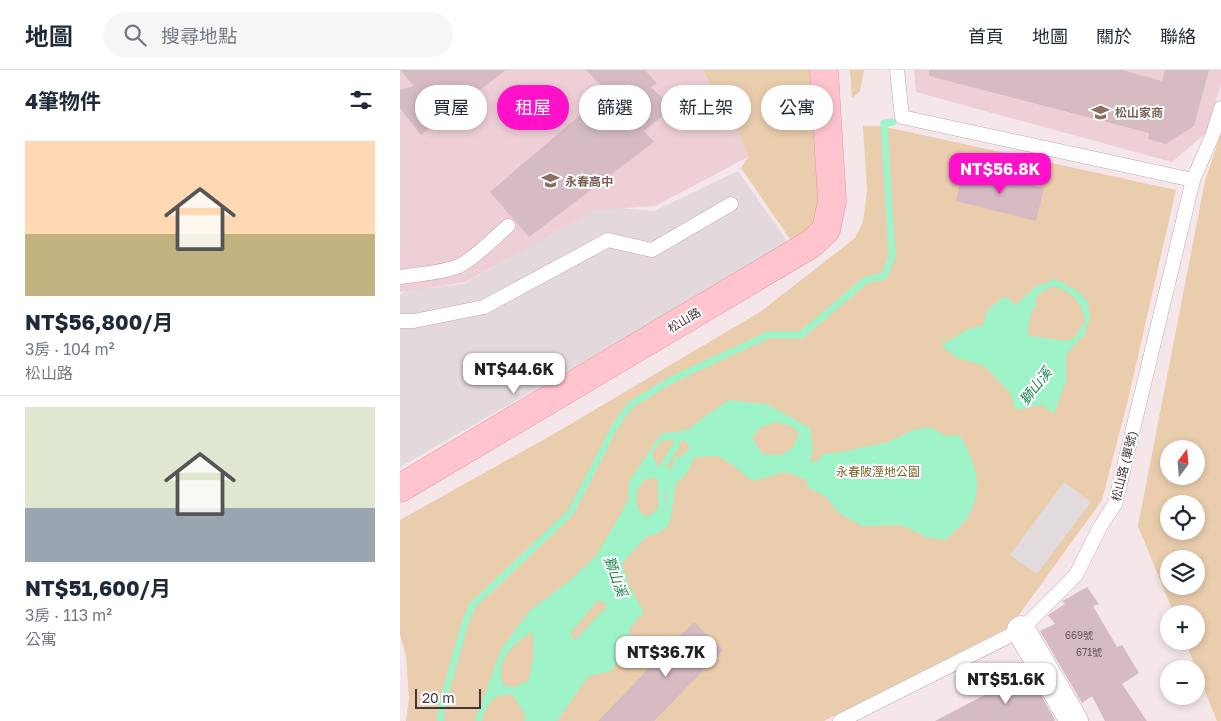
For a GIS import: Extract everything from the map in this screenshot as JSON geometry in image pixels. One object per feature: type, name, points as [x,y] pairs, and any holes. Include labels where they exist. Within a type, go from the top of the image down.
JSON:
[{"type":"street","name":"松山路","points":[[400,488],[811,244],[826,230],[832,201],[824,70]]},
{"type":"street","points":[[1021,630],[1074,721]]},
{"type":"lane","points":[[897,70],[902,117],[1193,180]]},
{"type":"lane","name":"松山路 (單號)","points":[[840,721],[1021,630],[1076,575],[1100,528],[1115,504],[1193,180],[1213,134],[1221,108]]},
{"type":"lane","points":[[400,321],[414,321],[484,307],[608,240],[652,250],[731,204]]},
{"type":"lane","points":[[400,277],[459,266],[508,226]]},
{"type":"shaded area","name":"永春高中","points":[[400,70],[702,70],[712,85],[661,85],[661,130],[738,130],[750,156],[655,206],[594,210],[466,282],[400,292]]},
{"type":"shaded area","name":"松山家商","points":[[914,70],[1221,70],[1221,83],[1207,132],[1172,162],[916,92]]},
{"type":"shaded area","points":[[738,171],[789,244],[400,467],[400,295],[408,290],[464,284],[597,206],[654,211]]},
{"type":"shaded area","points":[[1064,482],[1091,502],[1037,574],[1010,555]]},
{"type":"green space","points":[[702,70],[819,70],[820,85],[761,85],[761,130],[823,130],[828,204],[814,226],[792,242],[741,168],[749,156],[738,130],[751,130],[751,85],[712,85]]},
{"type":"green space","points":[[850,70],[864,70],[860,91],[852,98]]},
{"type":"green space","name":"永春陂溼地公園","points":[[863,126],[881,126],[1176,190],[1127,404],[1102,500],[1011,626],[824,721],[406,721],[409,698],[406,656],[400,634],[400,520],[552,435],[760,312],[855,238],[863,222],[867,191]]},
{"type":"green space","points":[[1221,133],[1221,721],[1217,721],[1205,691],[1205,660],[1193,660],[1189,650],[1205,650],[1205,605],[1170,605],[1166,595],[1205,595],[1205,550],[1160,550],[1160,580],[1138,526],[1205,181]]},
{"type":"water","points":[[1055,279],[1077,290],[1088,302],[1090,318],[1084,336],[1066,355],[1066,381],[1054,414],[1042,405],[1016,410],[1010,393],[985,366],[957,358],[941,345],[968,329],[984,325],[988,311],[1005,297],[1011,300],[1014,306],[1035,287]],"holes":[[[1052,286],[1071,294],[1079,303],[1085,322],[1073,339],[1065,341],[1027,335],[1031,312],[1036,307],[1036,296]]]},
{"type":"water","points":[[729,400],[767,404],[810,428],[813,449],[810,461],[817,462],[822,454],[888,442],[913,430],[931,427],[945,436],[960,435],[974,465],[976,475],[976,496],[973,507],[960,527],[945,540],[926,537],[901,525],[862,526],[839,513],[826,497],[807,487],[807,480],[785,472],[752,481],[733,465],[717,456],[695,457],[685,476],[676,483],[670,523],[661,532],[646,537],[622,563],[627,582],[644,612],[629,629],[631,649],[610,671],[588,677],[557,721],[524,721],[525,715],[513,695],[500,695],[492,700],[486,709],[482,721],[475,721],[501,649],[530,610],[569,581],[607,545],[627,514],[629,481],[662,433],[686,431]],"holes":[[[776,422],[791,426],[799,433],[793,447],[782,455],[763,454],[752,438],[761,427]],[[678,439],[686,441],[690,448],[683,455],[675,458],[672,468],[663,470],[657,465],[652,454],[661,441]],[[654,478],[663,482],[666,494],[666,504],[660,513],[650,521],[641,512],[637,501],[638,490],[645,479]],[[598,600],[608,605],[575,640],[570,634]],[[532,632],[534,650],[528,681],[515,687],[504,686],[501,668],[503,661],[518,642]]]},
{"type":"building","points":[[400,70],[506,70],[486,85],[415,85],[415,127],[400,108],[400,90],[414,86]]},
{"type":"building","points":[[586,70],[645,70],[657,84],[651,87],[651,85],[600,85]]},
{"type":"building","name":"松山家商","points":[[929,70],[1122,70],[1162,81],[1165,70],[1209,70],[1194,126],[1166,144],[1148,139],[1149,133],[929,76]]},
{"type":"building","points":[[651,87],[661,97],[661,117],[651,125]]},
{"type":"building","points":[[579,116],[579,130],[645,130],[644,131],[654,142],[529,237],[490,192],[563,130],[569,130],[569,124]]},
{"type":"building","points":[[417,130],[428,130],[421,135]]},
{"type":"building","points":[[964,168],[1044,188],[1036,221],[956,201]]},
{"type":"building","points":[[1087,587],[1099,604],[1093,606],[1117,647],[1122,645],[1139,673],[1122,684],[1147,721],[1105,721],[1092,696],[1082,703],[1040,631],[1055,624],[1048,615],[1065,604],[1062,601]]},
{"type":"building","points":[[694,622],[723,650],[654,721],[598,721]]},
{"type":"building","points":[[1028,672],[1054,721],[935,721]]},
{"type":"waterway","points":[[441,721],[441,708],[465,623],[472,606],[571,512],[615,426],[630,405],[671,380],[768,335],[801,335],[866,280],[884,276],[892,257],[884,123],[893,122]]},
{"type":"waterway","name":"獅山溪","points":[[640,520],[650,519],[662,510],[661,485],[664,465],[683,433]]},
{"type":"waterway","name":"獅山溪","points":[[620,522],[631,502]]},
{"type":"waterway","name":"獅山溪","points":[[601,554],[620,522],[629,521]]},
{"type":"place","name":"松山家商","points":[[1101,112]]},
{"type":"place","name":"永春高中","points":[[551,181]]}]
